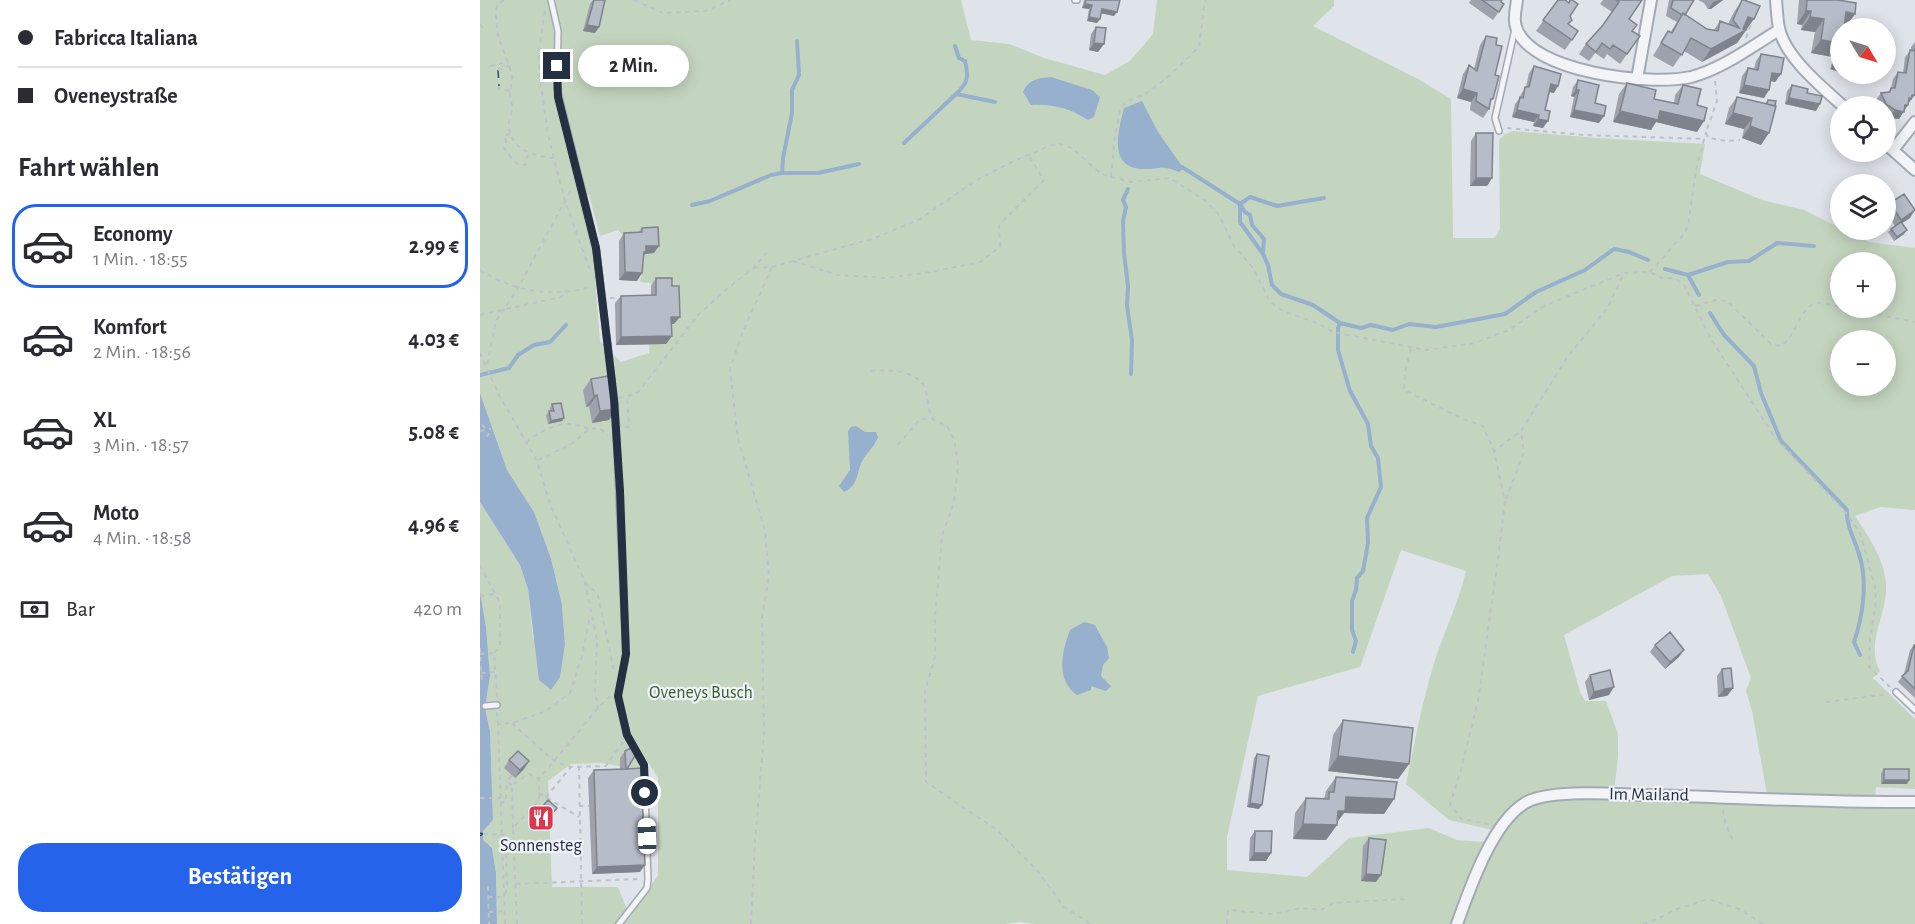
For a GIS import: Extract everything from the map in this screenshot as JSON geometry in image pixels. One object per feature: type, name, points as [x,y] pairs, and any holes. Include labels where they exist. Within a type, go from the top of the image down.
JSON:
[{"type":"street","points":[[1517,0],[1516,27],[1525,42],[1535,52],[1557,63],[1602,74],[1637,79],[1660,81],[1691,77],[1711,69],[1779,30]]},
{"type":"street","points":[[1637,79],[1651,0]]},
{"type":"street","points":[[1776,0],[1779,30],[1790,50],[1803,68],[1832,96]]},
{"type":"street","points":[[1896,140],[1915,122]]},
{"type":"street","points":[[1896,153],[1915,170]]},
{"type":"street","name":"Im Mailand","points":[[1457,924],[1497,831],[1510,815],[1526,803],[1546,795],[1915,802]]},
{"type":"lane","points":[[551,0],[558,31],[557,88],[596,248],[613,388]]},
{"type":"lane","points":[[1499,130],[1495,118],[1516,27]]},
{"type":"lane","points":[[614,399],[626,654],[618,689],[619,704],[627,735],[644,765],[648,879],[647,888],[619,924]]},
{"type":"lane","points":[[1896,692],[1915,710]]},
{"type":"lane","points":[[485,705],[497,705]]},
{"type":"path","points":[[504,0],[497,5],[495,11],[498,39],[507,55],[513,77],[510,134],[528,154],[554,158]]},
{"type":"path","points":[[634,0],[663,13],[705,11],[731,0]]},
{"type":"path","points":[[1111,177],[1115,135],[1121,107],[1126,102],[1147,93],[1169,76],[1199,47],[1205,0]]},
{"type":"path","points":[[480,270],[518,288],[546,293],[568,292],[600,285],[589,271],[565,201],[548,135],[540,78],[543,15],[547,8]]},
{"type":"path","points":[[1746,50],[1747,33],[1755,15]]},
{"type":"path","points":[[480,24],[482,27],[480,28]]},
{"type":"path","points":[[490,66],[508,62]]},
{"type":"path","points":[[498,70],[509,66]]},
{"type":"path","points":[[1650,272],[1684,234],[1688,226],[1696,170],[1717,101],[1717,90],[1711,69]]},
{"type":"path","points":[[499,86],[499,89],[511,91]]},
{"type":"path","points":[[1499,130],[1705,138]]},
{"type":"path","points":[[1706,132],[1708,138],[1714,140],[1740,140]]},
{"type":"path","points":[[510,134],[504,136],[504,148],[512,160],[525,165],[528,154]]},
{"type":"path","points":[[754,268],[772,267],[875,238],[920,219],[975,181],[1029,154],[1060,144],[1072,148],[1101,174],[1131,182],[1170,178],[1206,201],[1219,215],[1234,246],[1253,268],[1270,302],[1283,311],[1334,332],[1426,350],[1475,343],[1509,330],[1544,306],[1624,273],[1650,272],[1661,278],[1672,278],[1683,284],[1711,339],[1774,436],[1847,514],[1860,533],[1875,587],[1876,601],[1870,639],[1869,667],[1896,692],[1826,702]]},
{"type":"path","points":[[793,261],[837,275],[887,278],[980,262],[1000,247],[999,225],[1044,180],[1029,154]]},
{"type":"path","points":[[487,366],[496,321],[518,288],[578,179]]},
{"type":"path","points":[[614,399],[639,391],[698,315],[754,268],[766,253]]},
{"type":"path","points":[[752,924],[755,842],[764,734],[762,617],[769,577],[765,531],[738,439],[730,369],[743,331],[772,267]]},
{"type":"path","points":[[1494,451],[1521,431],[1566,358],[1608,307],[1624,273]]},
{"type":"path","points":[[480,315],[561,297],[568,292]]},
{"type":"path","points":[[1695,306],[1716,300],[1727,301],[1771,344],[1781,346],[1788,342],[1807,309],[1817,303],[1830,305]]},
{"type":"path","points":[[1895,318],[1915,322]]},
{"type":"path","points":[[1411,348],[1405,372],[1404,390],[1483,426],[1494,451],[1506,501]]},
{"type":"path","points":[[480,353],[491,378],[537,461],[550,504],[585,582],[597,640],[595,692],[598,708]]},
{"type":"path","points":[[871,371],[885,369],[903,372],[920,380],[926,391],[927,408],[933,419]]},
{"type":"path","points":[[627,396],[629,427]]},
{"type":"path","points":[[898,445],[920,419],[933,419],[947,426],[954,439],[958,465],[954,503],[942,535],[935,616],[935,657],[925,691],[926,782],[997,830],[1037,870],[1064,907],[1091,924]]},
{"type":"path","points":[[598,422],[599,428],[617,442]]},
{"type":"path","points":[[526,442],[544,430],[563,423],[590,429],[599,428]]},
{"type":"path","points":[[482,425],[488,430],[491,429],[487,437]]},
{"type":"path","points":[[537,461],[573,443],[590,429]]},
{"type":"path","points":[[480,431],[488,430]]},
{"type":"path","points":[[1497,831],[1490,824],[1461,819],[1450,804],[1478,701],[1506,501],[1524,452],[1521,431]]},
{"type":"path","points":[[480,565],[500,603],[500,647],[494,653],[480,654]]},
{"type":"path","points":[[513,828],[539,801],[539,779],[598,708],[618,689],[598,595],[585,582]]},
{"type":"path","points":[[480,596],[495,594]]},
{"type":"path","points":[[498,724],[512,723],[544,712],[570,693],[582,656],[591,614]]},
{"type":"path","points":[[480,648],[482,683]]},
{"type":"path","points":[[494,653],[505,924]]},
{"type":"path","points":[[481,673],[496,672]]},
{"type":"path","points":[[512,723],[554,761],[571,767],[606,766],[627,735]]},
{"type":"path","points":[[579,766],[582,924]]},
{"type":"path","points":[[546,797],[571,767]]},
{"type":"path","points":[[512,785],[529,774],[539,779]]},
{"type":"path","points":[[480,798],[506,802],[507,781],[512,775]]},
{"type":"path","points":[[507,781],[512,785]]},
{"type":"path","points":[[512,785],[517,924]]},
{"type":"path","points":[[539,793],[579,817]]},
{"type":"path","points":[[1720,797],[1725,822],[1733,841]]},
{"type":"path","points":[[579,806],[590,806]]},
{"type":"path","points":[[483,834],[506,835],[506,843],[514,843]]},
{"type":"path","points":[[504,897],[507,887],[506,850],[514,843]]},
{"type":"path","points":[[516,884],[648,879]]},
{"type":"path","points":[[488,886],[489,924]]},
{"type":"path","points":[[488,897],[504,897]]},
{"type":"path","points":[[1227,924],[1228,910],[1273,914],[1301,908],[1321,910],[1334,903],[1407,899]]},
{"type":"path","points":[[1642,924],[1708,899],[1739,909],[1763,924]]},
{"type":"path","points":[[489,912],[505,911]]},
{"type":"green space","name":"Oveneys Busch","points":[[480,0],[961,0],[971,40],[1009,44],[1044,58],[1105,75],[1130,61],[1153,34],[1157,0],[1334,0],[1334,6],[1313,26],[1418,79],[1451,99],[1453,238],[1495,238],[1500,229],[1499,140],[1505,134],[1513,131],[1705,144],[1700,174],[1762,200],[1804,210],[1830,223],[1830,240],[1865,240],[1915,248],[1915,510],[1880,507],[1855,516],[1877,552],[1886,582],[1885,603],[1875,642],[1876,662],[1880,671],[1873,678],[1915,719],[1915,789],[1876,787],[1875,805],[1915,805],[1915,924],[1033,924],[1020,922],[1006,924],[497,924],[496,873],[492,848],[483,840],[483,831],[493,820],[490,731],[485,708],[490,676],[486,627],[480,592],[480,502],[520,565],[528,589],[533,638],[560,677],[565,645],[562,605],[534,512],[507,470],[480,393]],"holes":[[[589,195],[600,236],[618,230],[644,262],[640,282],[651,283],[649,353],[621,362],[600,341],[593,253],[580,196]],[[1401,550],[1466,571],[1432,670],[1406,784],[1449,820],[1493,830],[1486,842],[1457,840],[1429,828],[1349,838],[1307,877],[1227,870],[1227,837],[1258,696],[1360,667]],[[1708,574],[1721,596],[1751,678],[1746,691],[1752,711],[1769,805],[1613,800],[1618,734],[1606,701],[1585,701],[1580,692],[1564,635],[1672,576]],[[648,762],[658,778],[658,875],[630,917],[618,887],[552,887],[548,781],[571,764],[602,763],[639,770]]]},
{"type":"water","points":[[1051,77],[1092,90],[1100,97],[1094,117],[1088,120],[1061,108],[1031,105],[1023,92],[1025,88],[1035,80]]},
{"type":"water","points":[[1142,101],[1158,132],[1184,169],[1179,172],[1163,168],[1131,167],[1124,162],[1118,146],[1118,136],[1124,108]]},
{"type":"water","points":[[480,393],[507,470],[534,512],[551,559],[562,605],[565,645],[560,677],[551,690],[539,680],[528,589],[520,565],[480,502]]},
{"type":"water","points":[[856,426],[865,432],[876,432],[878,437],[866,455],[853,485],[844,492],[839,486],[850,470],[848,431],[851,427]]},
{"type":"water","points":[[480,592],[486,627],[490,676],[485,708],[490,731],[493,820],[483,831],[483,840],[492,848],[496,873],[497,924],[480,924]]},
{"type":"water","points":[[1084,622],[1095,625],[1107,647],[1109,658],[1103,665],[1101,676],[1111,686],[1106,691],[1091,686],[1091,690],[1077,695],[1066,681],[1062,665],[1070,630]]},
{"type":"building","points":[[594,0],[605,0],[599,27],[587,25]]},
{"type":"building","points":[[1086,0],[1120,0],[1117,12],[1102,9],[1100,19],[1089,17],[1092,5],[1085,4]]},
{"type":"building","points":[[1482,0],[1502,0],[1504,4],[1499,12]]},
{"type":"building","points":[[1558,0],[1565,0],[1569,3],[1572,0],[1578,4],[1568,24],[1578,31],[1572,40],[1543,20]]},
{"type":"building","points":[[1616,0],[1642,0],[1629,19],[1637,25],[1632,31],[1640,36],[1627,54],[1613,45],[1610,49],[1602,43],[1596,52],[1586,44],[1619,2]]},
{"type":"building","points":[[1673,0],[1694,0],[1685,15],[1683,13],[1682,15],[1671,8]]},
{"type":"building","points":[[1742,0],[1760,6],[1754,19],[1748,17],[1743,29],[1746,30],[1711,49],[1691,38],[1682,55],[1661,43],[1668,31],[1672,33],[1683,13],[1707,29],[1718,31],[1720,21],[1739,28],[1733,20]]},
{"type":"building","points":[[1807,0],[1838,0],[1856,3],[1855,14],[1846,12],[1845,18],[1830,18],[1830,41],[1821,40],[1824,19],[1810,17],[1811,11],[1806,11]]},
{"type":"building","points":[[1096,27],[1106,28],[1104,44],[1094,43]]},
{"type":"building","points":[[1486,36],[1497,38],[1496,45],[1502,46],[1495,75],[1499,76],[1489,109],[1476,101],[1477,93],[1463,89],[1469,65],[1477,71]]},
{"type":"building","points":[[1910,50],[1915,51],[1915,95],[1909,98],[1904,112],[1896,110],[1896,96],[1882,96],[1881,93],[1890,92],[1891,88],[1895,88],[1898,72],[1906,73]]},
{"type":"building","points":[[1761,54],[1784,58],[1781,74],[1772,73],[1769,90],[1744,85],[1748,68],[1758,70]]},
{"type":"building","points":[[1534,66],[1561,74],[1558,86],[1551,84],[1545,110],[1550,111],[1548,121],[1538,119],[1539,115],[1517,110],[1525,87],[1529,87]]},
{"type":"building","points":[[1578,80],[1599,85],[1595,103],[1606,106],[1604,116],[1574,110],[1579,90],[1576,90]]},
{"type":"building","points":[[1627,83],[1656,90],[1654,99],[1678,104],[1683,85],[1701,89],[1697,105],[1707,108],[1704,121],[1660,111],[1658,120],[1620,111]]},
{"type":"building","points":[[1792,85],[1808,89],[1807,93],[1822,96],[1820,104],[1789,98]]},
{"type":"building","points":[[1737,97],[1776,106],[1769,133],[1750,126],[1752,118],[1733,113]]},
{"type":"building","points":[[1768,100],[1776,101],[1775,106],[1767,104]]},
{"type":"building","points":[[1476,133],[1493,133],[1492,178],[1476,178]]},
{"type":"building","points":[[1904,194],[1915,210],[1901,220],[1896,212],[1896,199]]},
{"type":"building","points":[[1901,222],[1907,230],[1897,237],[1896,226]]},
{"type":"building","points":[[658,227],[659,246],[646,246],[642,273],[625,272],[624,233],[642,232],[642,228]]},
{"type":"building","points":[[656,278],[672,278],[672,286],[679,286],[680,317],[671,317],[672,336],[621,337],[621,296],[656,295]]},
{"type":"building","points":[[613,375],[617,409],[600,411],[591,379]]},
{"type":"building","points":[[561,403],[564,418],[551,421],[549,411],[554,411],[552,404]]},
{"type":"building","points":[[1670,632],[1684,650],[1670,662],[1655,645]]},
{"type":"building","points":[[1914,645],[1915,689],[1902,676],[1908,671]]},
{"type":"building","points":[[1731,668],[1733,688],[1724,689],[1722,669]]},
{"type":"building","points":[[1610,670],[1614,687],[1594,692],[1590,675]]},
{"type":"building","points":[[1343,720],[1413,728],[1409,764],[1338,756]]},
{"type":"building","points":[[631,748],[636,754],[627,769],[641,768],[645,865],[597,867],[594,770],[626,769],[625,751]]},
{"type":"building","points":[[518,751],[529,761],[520,770],[509,760]]},
{"type":"building","points":[[1257,754],[1269,756],[1262,805],[1250,803]]},
{"type":"building","points":[[1884,769],[1909,769],[1909,780],[1884,780]]},
{"type":"building","points":[[1336,777],[1397,782],[1394,799],[1346,797],[1345,811],[1338,811],[1337,825],[1303,824],[1306,798],[1329,799],[1329,792],[1334,792]]},
{"type":"building","points":[[548,800],[557,808],[545,822],[536,814]]},
{"type":"building","points":[[1255,831],[1272,831],[1271,853],[1254,853]]},
{"type":"building","points":[[1369,838],[1386,840],[1381,875],[1366,874]]},
{"type":"waterway","points":[[782,173],[792,113],[792,90],[799,75],[797,41]]},
{"type":"waterway","points":[[955,46],[959,58],[965,61],[967,71],[965,83],[956,94]]},
{"type":"waterway","points":[[904,143],[956,94],[995,102]]},
{"type":"waterway","points":[[692,205],[710,201],[771,175],[818,173],[859,164]]},
{"type":"waterway","points":[[1182,167],[1240,204],[1240,222],[1263,254],[1272,285],[1281,294],[1313,305],[1340,323],[1361,328],[1371,325],[1393,330],[1409,324],[1436,327],[1505,314],[1536,292],[1585,270],[1614,249],[1648,260]]},
{"type":"waterway","points":[[1128,189],[1123,200],[1126,207],[1123,221],[1128,286],[1127,306],[1132,340],[1131,374]]},
{"type":"waterway","points":[[1263,252],[1264,239],[1252,225],[1250,215],[1240,204],[1250,197],[1277,206],[1324,198]]},
{"type":"waterway","points":[[1688,275],[1728,262],[1749,261],[1777,243],[1814,246]]},
{"type":"waterway","points":[[1665,269],[1688,275]]},
{"type":"waterway","points":[[1688,275],[1699,295]]},
{"type":"waterway","points":[[1710,313],[1724,335],[1754,366],[1761,393],[1781,441],[1847,510],[1848,522],[1862,564],[1863,575],[1862,610],[1854,642],[1860,655]]},
{"type":"waterway","points":[[1340,323],[1338,350],[1350,391],[1368,424],[1371,446],[1378,458],[1381,487],[1367,518],[1368,543],[1363,571],[1357,578],[1352,601],[1352,630],[1356,641],[1353,652]]},
{"type":"waterway","points":[[480,375],[509,368],[518,355],[534,345],[550,342],[566,325]]},
{"type":"ferry route","points":[[498,70],[499,86]]},
{"type":"ferry route","points":[[480,833],[483,834],[480,836]]},
{"type":"place","name":"Sonnensteg","points":[[541,818]]},
{"type":"route","points":[[557,66],[558,97],[596,248],[614,399],[620,491],[626,654],[618,696],[627,735],[644,765],[645,793]]}]
